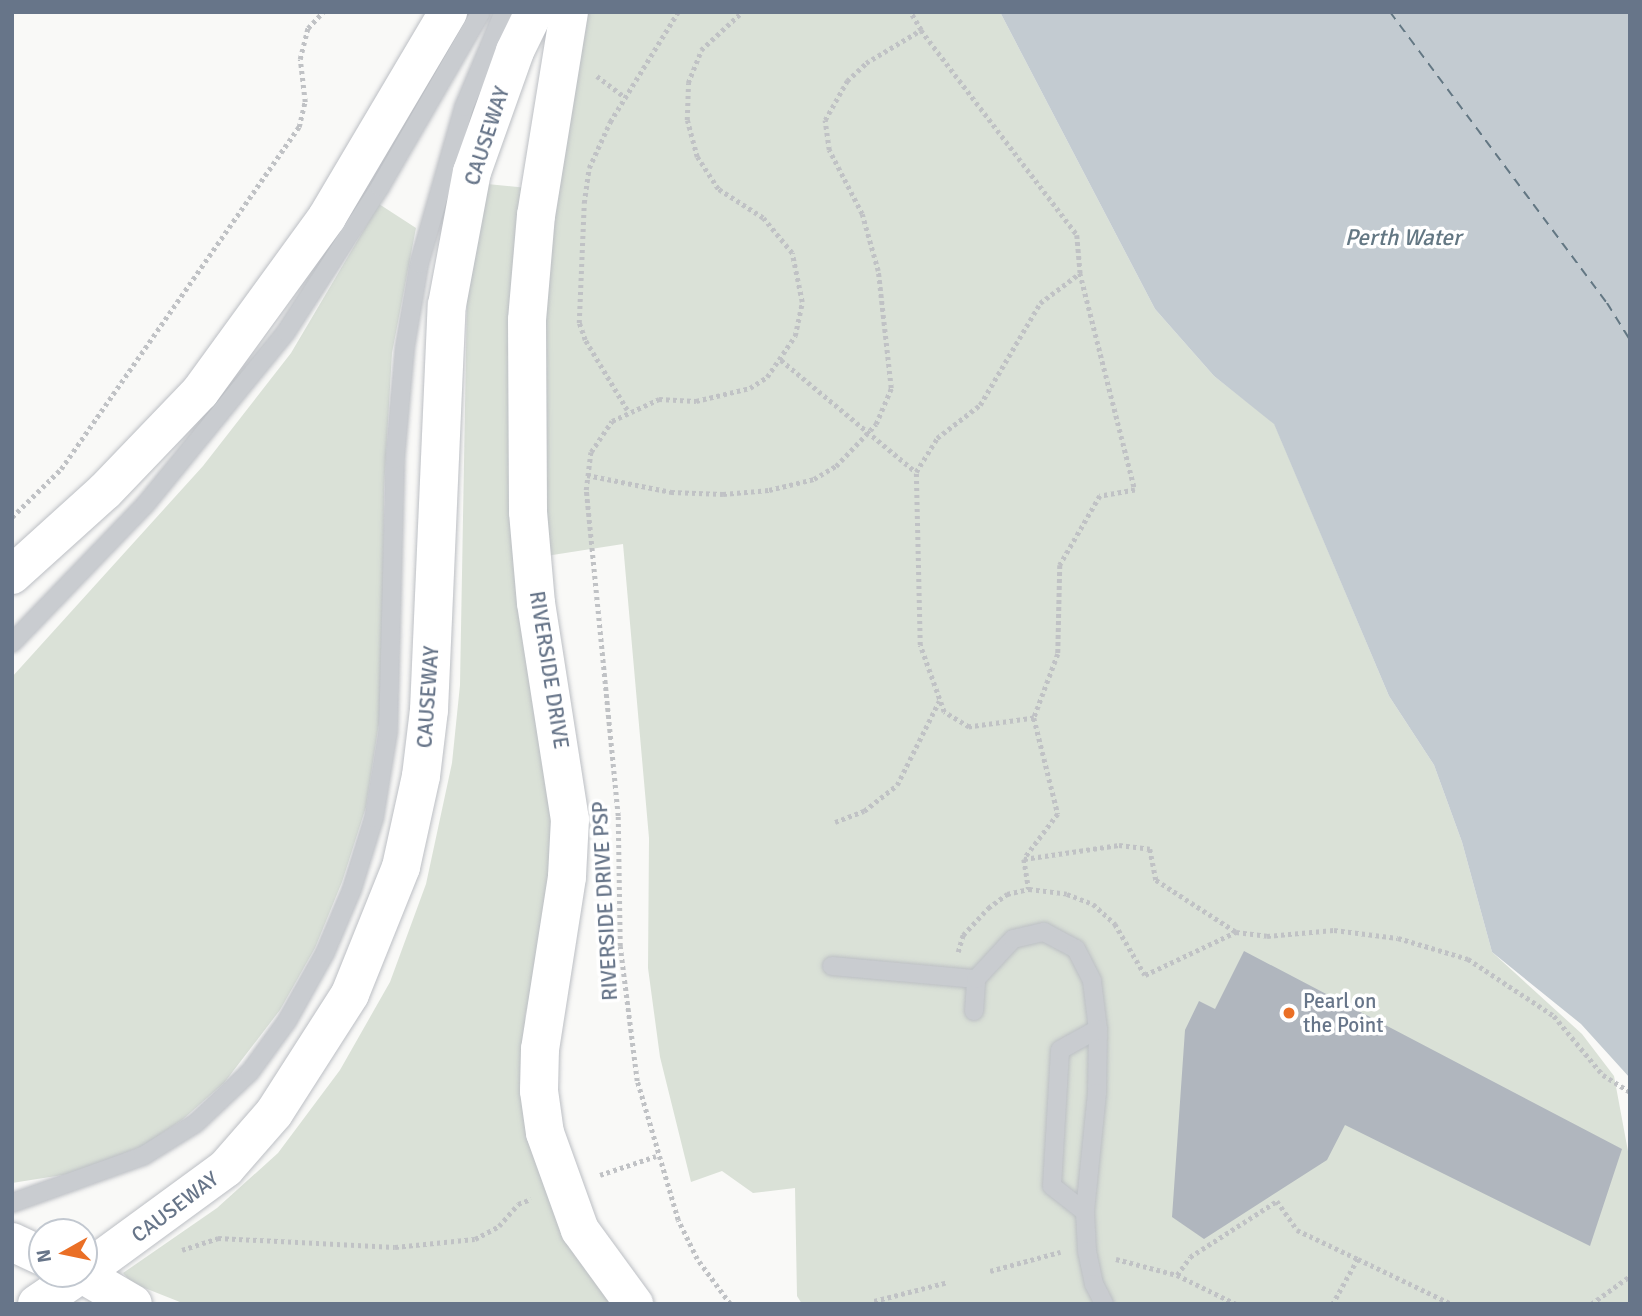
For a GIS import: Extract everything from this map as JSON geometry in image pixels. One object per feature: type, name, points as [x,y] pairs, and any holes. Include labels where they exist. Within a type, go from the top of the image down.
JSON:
[{"type":"main road","points":[[12,575],[114,483],[200,392],[327,217],[448,12]]},
{"type":"main road","name":"CAUSEWAY","points":[[98,1261],[226,1168],[274,1113],[350,994],[401,867],[421,776],[429,710],[447,305],[472,172],[515,51],[534,12]]},
{"type":"main road","name":"RIVERSIDE DRIVE","points":[[569,12],[536,215],[527,320],[529,525],[536,603],[565,763],[570,819],[567,877],[541,1035],[539,1091],[545,1133],[580,1230],[634,1304]]},
{"type":"main road","points":[[12,1242],[28,1249]]},
{"type":"main road","points":[[98,1283],[133,1304]]},
{"type":"main road","name":"CAUSEWAY","points":[[37,1304],[60,1288]]},
{"type":"lane","points":[[12,643],[145,505],[286,332],[380,187],[481,12]]},
{"type":"lane","points":[[12,1203],[131,1161],[196,1123],[250,1072],[287,1021],[336,927],[374,818],[388,732],[395,458],[405,347],[419,264],[464,107],[504,12]]},
{"type":"lane","points":[[974,1011],[976,979],[1013,939],[1044,932],[1076,949],[1092,981],[1098,1029],[1097,1093],[1085,1212],[1094,1284],[1104,1304]]},
{"type":"lane","points":[[832,966],[976,979]]},
{"type":"lane","points":[[1085,1212],[1052,1186],[1060,1050],[1098,1029]]},
{"type":"path","points":[[12,517],[61,469],[299,127],[304,102],[300,60],[308,28],[323,12]]},
{"type":"path","points":[[677,12],[624,96],[589,168],[579,323],[584,340],[626,410],[659,399],[723,398],[750,388],[781,360],[795,336],[802,302],[798,270],[782,237],[745,206],[718,189],[697,157],[687,120],[688,83],[701,50],[741,12]]},
{"type":"path","points":[[910,12],[1077,235],[1080,273],[1135,490],[1100,496],[1060,565],[1058,654],[1034,718],[1058,814],[1024,859],[1029,889]]},
{"type":"path","points":[[587,475],[671,492],[723,495],[769,490],[814,479],[836,466],[868,436],[891,388],[890,355],[870,238],[858,205],[829,150],[825,120],[847,81],[866,63],[922,30]]},
{"type":"path","points":[[1034,718],[969,727],[944,712],[920,645],[916,472],[937,438],[980,405],[1040,303],[1080,273]]},
{"type":"path","points":[[781,360],[868,436],[916,472]]},
{"type":"path","name":"RIVERSIDE DRIVE PSP","points":[[626,410],[600,434],[591,452],[587,475],[594,609],[618,816],[620,946],[637,1082],[656,1156],[698,1259],[730,1304]]},
{"type":"path","points":[[835,822],[864,810],[897,785],[939,701]]},
{"type":"path","points":[[1024,859],[1119,845],[1150,849],[1156,880],[1236,932],[1267,936],[1334,930],[1398,938],[1468,959],[1554,1016],[1602,1075],[1630,1092]]},
{"type":"path","points":[[951,978],[962,935],[1007,894],[1029,889],[1067,894],[1093,904],[1115,924],[1145,975],[1236,932]]},
{"type":"path","points":[[595,1176],[656,1156]]},
{"type":"path","points":[[176,1253],[218,1238],[262,1237],[395,1248],[475,1239],[499,1226],[518,1204],[537,1197]]},
{"type":"path","points":[[1177,1275],[1191,1257],[1277,1201],[1297,1230],[1452,1304]]},
{"type":"path","points":[[1333,1304],[1358,1259]]},
{"type":"path","points":[[1591,1304],[1630,1276]]},
{"type":"path","points":[[874,1301],[948,1282]]},
{"type":"shaded area","points":[[588,12],[1000,12],[1155,309],[1214,376],[1274,423],[1389,696],[1434,765],[1462,842],[1492,952],[1582,1034],[1614,1076],[1630,1162],[1630,1304],[802,1304],[797,1296],[795,1188],[753,1193],[722,1171],[691,1182],[660,1057],[648,968],[649,838],[623,544],[546,556],[540,381],[551,219]]},
{"type":"shaded area","points":[[487,184],[527,188],[554,790],[546,927],[525,1016],[531,1138],[618,1304],[185,1304],[132,1283],[123,1273],[217,1208],[278,1153],[340,1070],[390,982],[426,884],[452,763],[460,685],[467,295]]},
{"type":"shaded area","points":[[379,204],[416,228],[392,353],[384,489],[383,697],[366,807],[342,882],[315,948],[280,1010],[224,1083],[182,1120],[143,1146],[75,1173],[12,1183],[12,677],[203,466],[291,353]]},
{"type":"water","name":"Perth Water","points":[[1000,12],[1630,12],[1630,1078],[1581,1024],[1492,952],[1462,842],[1434,765],[1389,696],[1274,424],[1214,376],[1155,309]]},
{"type":"building","points":[[1244,951],[1622,1149],[1590,1246],[1345,1125],[1327,1160],[1204,1239],[1172,1217],[1185,1030],[1199,1001],[1215,1009]]},
{"type":"ferry route","points":[[1390,12],[1607,303],[1630,340]]},
{"type":"place","name":"Pearl on the Point","points":[[1289,1013]]}]
